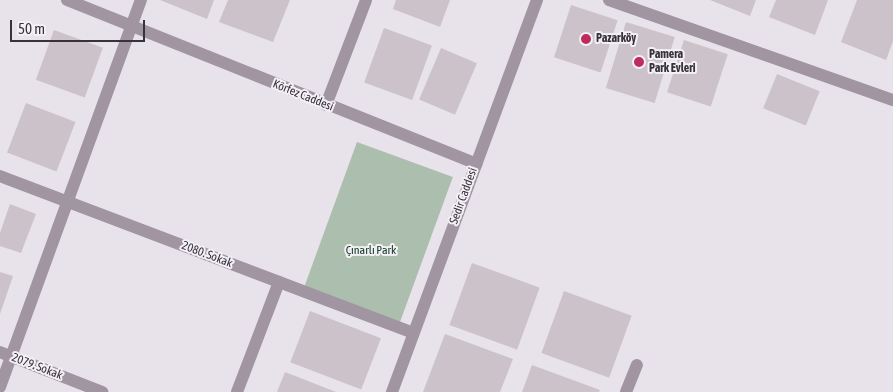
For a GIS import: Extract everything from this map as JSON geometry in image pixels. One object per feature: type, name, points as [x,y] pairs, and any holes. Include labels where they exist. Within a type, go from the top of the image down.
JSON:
[{"type":"street","name":"Körfez Caddesi","points":[[67,0],[132,24],[326,105],[476,164]]},
{"type":"street","points":[[0,387],[6,354],[66,202],[140,0]]},
{"type":"street","points":[[326,105],[366,0]]},
{"type":"street","name":"Sedir Caddesi","points":[[392,392],[537,0]]},
{"type":"street","points":[[609,0],[893,100]]},
{"type":"street","name":"2080. Sokak","points":[[0,176],[414,333]]},
{"type":"street","points":[[237,392],[279,282]]},
{"type":"street","name":"2079. Sokak","points":[[6,354],[98,391]]},
{"type":"street","points":[[626,392],[637,365]]},
{"type":"green space","name":"Çınarlı Park","points":[[357,142],[453,177],[400,323],[304,288]]},
{"type":"building","points":[[160,0],[214,0],[207,19]]},
{"type":"building","points":[[228,0],[290,0],[273,42],[219,22]]},
{"type":"building","points":[[396,0],[450,0],[440,27],[393,9]]},
{"type":"building","points":[[710,0],[756,0],[750,16]]},
{"type":"building","points":[[776,0],[828,0],[815,35],[769,17]]},
{"type":"building","points":[[857,0],[893,0],[893,41],[886,60],[841,42]]},
{"type":"building","name":"Pazarköy","points":[[571,5],[618,20],[601,72],[554,57]]},
{"type":"building","name":"Pamera Park Evleri","points":[[626,22],[675,37],[655,103],[606,88]]},
{"type":"building","points":[[384,28],[432,45],[412,100],[364,83]]},
{"type":"building","points":[[54,30],[103,48],[85,98],[36,80]]},
{"type":"building","points":[[684,40],[728,54],[711,107],[667,92]]},
{"type":"building","points":[[441,48],[477,63],[455,115],[419,100]]},
{"type":"building","points":[[777,74],[820,91],[806,126],[763,108]]},
{"type":"building","points":[[26,103],[75,122],[56,171],[7,152]]},
{"type":"building","points":[[10,204],[36,214],[21,253],[0,246],[0,233]]},
{"type":"building","points":[[472,263],[540,288],[517,350],[449,325]]},
{"type":"building","points":[[0,272],[13,276],[0,314]]},
{"type":"building","points":[[564,291],[632,316],[609,378],[541,353]]},
{"type":"building","points":[[310,311],[381,338],[361,390],[290,362]]},
{"type":"building","points":[[445,334],[513,359],[500,392],[423,392]]},
{"type":"building","points":[[532,365],[600,390],[599,392],[522,392]]},
{"type":"building","points":[[285,372],[336,392],[277,392]]},
{"type":"place","name":"Pazarköy","points":[[586,39]]},
{"type":"place","name":"Pamera Park Evleri","points":[[639,62]]}]
